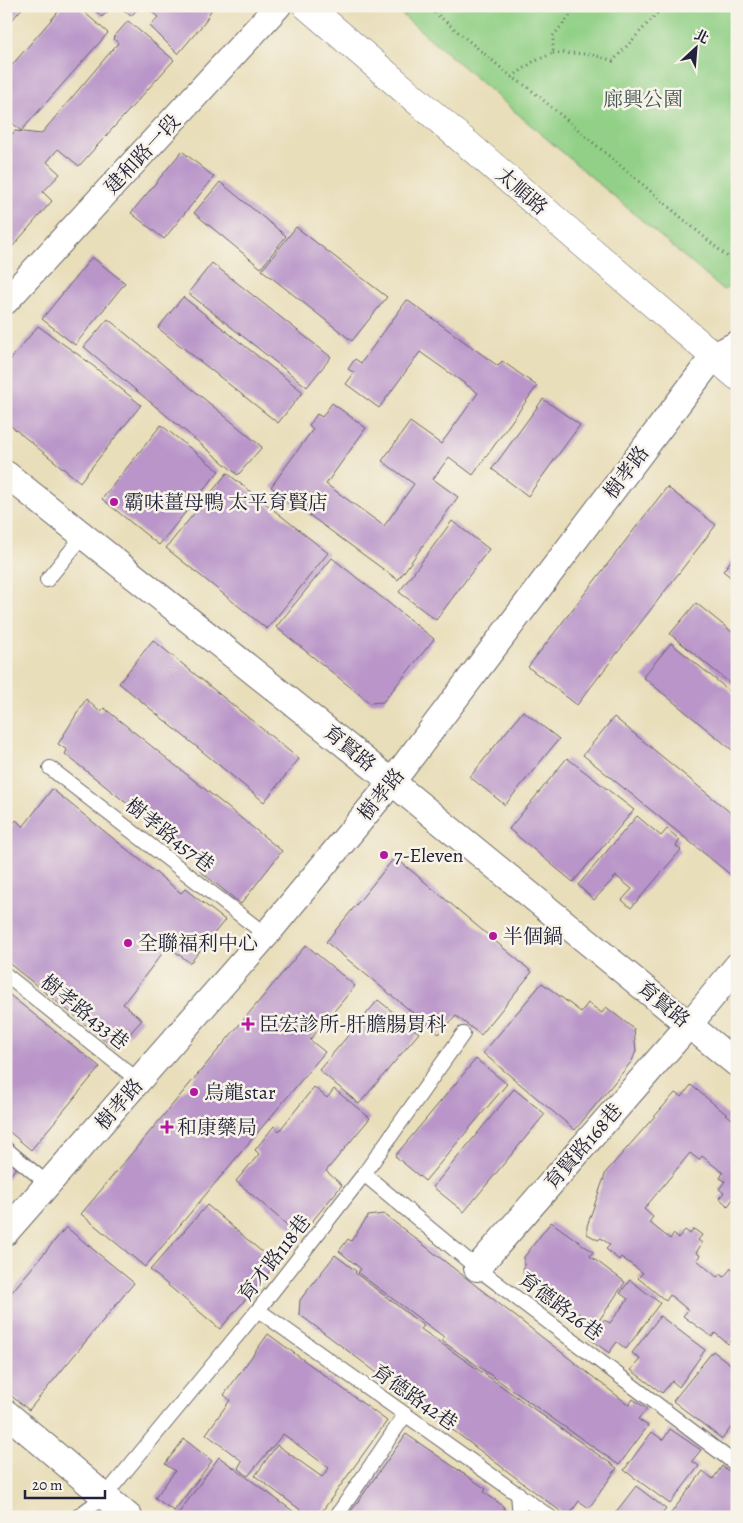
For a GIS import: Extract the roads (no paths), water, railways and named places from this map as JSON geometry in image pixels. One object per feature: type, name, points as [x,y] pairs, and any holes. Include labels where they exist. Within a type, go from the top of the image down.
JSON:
[{"type":"street","name":"建和路一段","points":[[6,301],[278,6]]},
{"type":"street","name":"太順路","points":[[307,6],[725,350],[737,376]]},
{"type":"street","name":"樹孝路","points":[[6,1232],[266,935],[392,782],[725,350]]},
{"type":"street","name":"育賢路","points":[[6,474],[392,782],[737,1064]]},
{"type":"street","name":"育賢路168巷","points":[[477,1268],[689,1025],[737,966]]},
{"type":"street","points":[[6,1413],[129,1517]]},
{"type":"lane","points":[[47,580],[83,536]]},
{"type":"lane","name":"樹孝路457巷","points":[[50,768],[266,935]]},
{"type":"lane","name":"樹孝路433巷","points":[[6,975],[139,1081]]},
{"type":"lane","name":"育才路118巷","points":[[77,1517],[104,1497],[258,1310],[364,1174],[464,1034]]},
{"type":"lane","points":[[6,1149],[49,1185]]},
{"type":"lane","name":"育德路26巷","points":[[364,1174],[477,1268],[737,1465]]},
{"type":"lane","name":"育德路42巷","points":[[258,1310],[550,1517]]},
{"type":"lane","points":[[336,1517],[405,1415]]},
{"type":"lane","points":[[518,1493],[520,1517]]},
{"type":"place","name":"霸味薑母鴨 太平育賢店","points":[[114,502]]},
{"type":"place","name":"7-Eleven","points":[[384,855]]},
{"type":"place","name":"半個鍋","points":[[493,936]]},
{"type":"place","name":"全聯福利中心","points":[[128,943]]},
{"type":"place","name":"臣宏診所-肝膽腸胃科","points":[[248,1024]]},
{"type":"place","name":"烏龍star","points":[[194,1092]]},
{"type":"place","name":"和康藥局","points":[[167,1127]]},
{"type":"park label","name":"廊興公園","points":[[643,99]]}]
